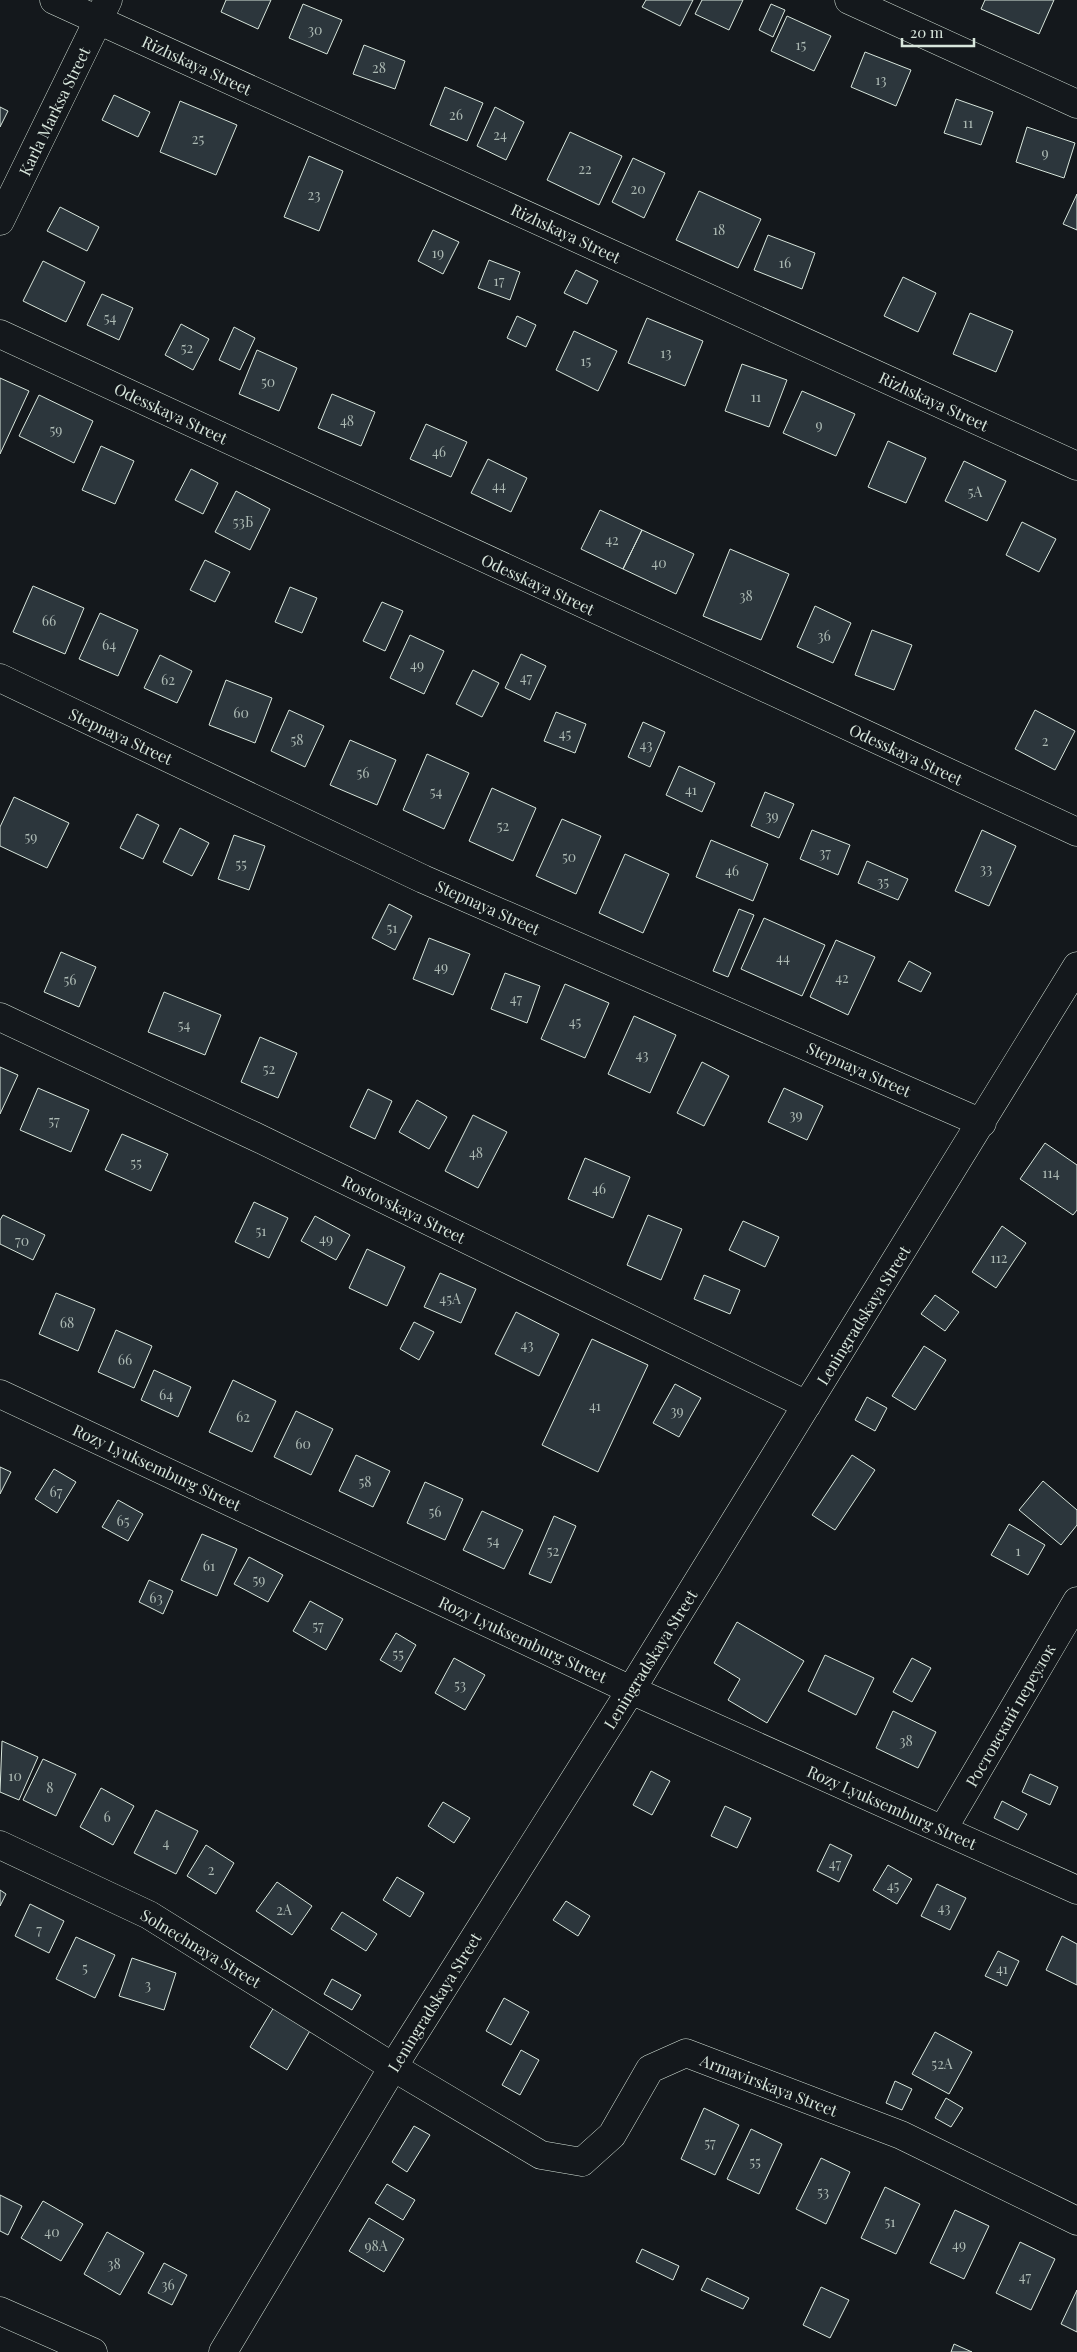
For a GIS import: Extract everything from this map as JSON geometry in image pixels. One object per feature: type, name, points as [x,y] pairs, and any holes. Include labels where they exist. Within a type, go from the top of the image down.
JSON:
[{"type":"street","name":"Rizhskaya Street","points":[[54,0],[103,10],[1077,466]]},
{"type":"street","points":[[850,0],[1077,104]]},
{"type":"street","name":"Karla Marksa Street","points":[[0,221],[103,10]]},
{"type":"street","name":"Odesskaya Street","points":[[0,334],[1077,832]]},
{"type":"street","name":"Stepnaya Street","points":[[0,678],[423,879],[982,1123]]},
{"type":"street","name":"Leningradskaya Street","points":[[223,2352],[393,2067],[632,1690],[1077,966]]},
{"type":"street","name":"Rostovskaya Street","points":[[0,1016],[263,1140],[807,1405]]},
{"type":"street","name":"Rozy Lyuksemburg Street","points":[[0,1394],[632,1690],[1077,1890]]},
{"type":"street","name":"Ростовский переулок","points":[[943,1829],[1077,1601]]},
{"type":"street","name":"Solnechnaya Street","points":[[0,1845],[149,1914],[393,2067]]},
{"type":"street","name":"Armavirskaya Street","points":[[393,2067],[540,2155],[582,2162],[612,2135],[650,2069],[686,2053],[901,2135],[1077,2221]]},
{"type":"street","points":[[0,2311],[92,2352]]},
{"type":"building","points":[[226,0],[271,0],[258,29],[221,12]]},
{"type":"building","points":[[646,0],[693,0],[680,26],[642,7]]},
{"type":"building","points":[[702,0],[743,0],[729,30],[695,14]]},
{"type":"building","points":[[985,0],[1054,0],[1039,34],[981,9]]},
{"type":"building","points":[[303,4],[342,20],[327,54],[289,38]]},
{"type":"building","points":[[771,4],[785,10],[773,37],[759,30]]},
{"type":"building","points":[[787,16],[831,36],[814,71],[771,51]]},
{"type":"building","points":[[364,45],[405,61],[395,89],[353,74]]},
{"type":"building","points":[[865,52],[911,70],[896,106],[851,87]]},
{"type":"building","points":[[445,87],[483,103],[467,141],[430,125]]},
{"type":"building","points":[[114,95],[150,112],[138,137],[102,120]]},
{"type":"building","points":[[956,99],[993,112],[981,145],[944,133]]},
{"type":"building","points":[[180,101],[237,125],[216,175],[160,152]]},
{"type":"building","points":[[0,107],[8,111],[0,127]]},
{"type":"building","points":[[495,107],[524,122],[506,160],[477,146]]},
{"type":"building","points":[[1027,127],[1075,143],[1064,178],[1016,162]]},
{"type":"building","points":[[570,132],[622,156],[599,205],[547,180]]},
{"type":"building","points":[[309,156],[343,171],[319,231],[284,217]]},
{"type":"building","points":[[633,158],[665,173],[644,218],[612,202]]},
{"type":"building","points":[[699,191],[761,219],[738,268],[676,240]]},
{"type":"building","points":[[1077,194],[1077,230],[1063,224]]},
{"type":"building","points":[[60,207],[99,227],[87,251],[47,231]]},
{"type":"building","points":[[433,230],[459,242],[443,274],[418,261]]},
{"type":"building","points":[[768,235],[815,253],[802,289],[754,270]]},
{"type":"building","points":[[489,260],[520,272],[510,300],[478,288]]},
{"type":"building","points":[[43,261],[85,282],[66,322],[23,301]]},
{"type":"building","points":[[576,270],[598,281],[587,304],[564,293]]},
{"type":"building","points":[[903,277],[936,293],[918,332],[884,316]]},
{"type":"building","points":[[102,294],[133,308],[119,340],[87,325]]},
{"type":"building","points":[[970,313],[1013,331],[996,372],[953,354]]},
{"type":"building","points":[[517,316],[536,325],[526,347],[507,338]]},
{"type":"building","points":[[647,318],[703,341],[685,386],[628,363]]},
{"type":"building","points":[[181,324],[209,339],[193,370],[165,355]]},
{"type":"building","points":[[234,327],[255,338],[240,370],[219,360]]},
{"type":"building","points":[[574,331],[617,351],[598,391],[556,370]]},
{"type":"building","points":[[257,350],[297,368],[279,411],[239,394]]},
{"type":"building","points":[[742,364],[787,380],[769,427],[725,411]]},
{"type":"building","points":[[0,378],[29,391],[0,454]]},
{"type":"building","points":[[802,391],[855,414],[836,456],[783,433]]},
{"type":"building","points":[[332,394],[375,412],[361,446],[318,428]]},
{"type":"building","points":[[39,395],[93,421],[74,463],[19,436]]},
{"type":"building","points":[[426,424],[467,442],[451,477],[410,459]]},
{"type":"building","points":[[888,441],[926,458],[906,503],[868,487]]},
{"type":"building","points":[[101,446],[134,461],[115,504],[82,490]]},
{"type":"building","points":[[488,459],[527,478],[511,512],[471,493]]},
{"type":"building","points":[[964,461],[1006,481],[987,521],[945,501]]},
{"type":"building","points":[[191,469],[218,483],[203,514],[175,500]]},
{"type":"building","points":[[236,491],[270,509],[250,550],[215,532]]},
{"type":"building","points":[[600,510],[642,530],[623,569],[581,549]]},
{"type":"building","points":[[1022,522],[1056,539],[1039,572],[1006,555]]},
{"type":"building","points":[[642,530],[694,554],[676,594],[623,569]]},
{"type":"building","points":[[730,549],[789,574],[761,640],[703,616]]},
{"type":"building","points":[[205,560],[230,572],[215,602],[190,590]]},
{"type":"building","points":[[33,586],[84,608],[65,654],[13,632]]},
{"type":"building","points":[[290,587],[317,598],[302,633],[275,622]]},
{"type":"building","points":[[382,602],[403,611],[385,651],[363,641]]},
{"type":"building","points":[[815,606],[851,623],[833,663],[797,647]]},
{"type":"building","points":[[100,613],[138,630],[118,676],[79,659]]},
{"type":"building","points":[[872,630],[912,645],[894,690],[855,675]]},
{"type":"building","points":[[410,635],[444,651],[424,694],[390,678]]},
{"type":"building","points":[[521,654],[546,666],[530,700],[505,688]]},
{"type":"building","points":[[160,655],[192,671],[177,703],[144,688]]},
{"type":"building","points":[[473,670],[499,683],[482,717],[456,704]]},
{"type":"building","points":[[226,680],[272,698],[255,743],[209,725]]},
{"type":"building","points":[[289,710],[324,726],[305,767],[271,751]]},
{"type":"building","points":[[1035,710],[1075,731],[1055,770],[1015,749]]},
{"type":"building","points":[[556,712],[586,724],[575,753],[544,741]]},
{"type":"building","points":[[643,722],[665,732],[650,767],[628,757]]},
{"type":"building","points":[[350,740],[396,760],[377,805],[330,785]]},
{"type":"building","points":[[427,754],[469,773],[444,829],[403,810]]},
{"type":"building","points":[[679,766],[715,783],[702,812],[666,795]]},
{"type":"building","points":[[492,788],[536,808],[513,861],[469,841]]},
{"type":"building","points":[[765,792],[794,804],[779,838],[751,826]]},
{"type":"building","points":[[14,797],[69,823],[47,868],[0,846],[0,827]]},
{"type":"building","points":[[137,814],[159,825],[143,859],[120,848]]},
{"type":"building","points":[[562,819],[601,836],[576,894],[536,876]]},
{"type":"building","points":[[180,828],[209,843],[192,876],[163,862]]},
{"type":"building","points":[[812,830],[850,845],[838,875],[800,859]]},
{"type":"building","points":[[982,830],[1016,846],[989,906],[955,891]]},
{"type":"building","points":[[234,835],[265,846],[249,890],[218,879]]},
{"type":"building","points":[[711,840],[768,864],[753,901],[696,877]]},
{"type":"building","points":[[625,854],[669,874],[643,933],[599,913]]},
{"type":"building","points":[[867,861],[908,879],[898,900],[858,883]]},
{"type":"building","points":[[389,904],[412,916],[395,950],[372,938]]},
{"type":"building","points":[[739,909],[754,915],[728,977],[713,971]]},
{"type":"building","points":[[764,918],[825,945],[802,996],[741,969]]},
{"type":"building","points":[[429,938],[470,954],[453,995],[413,979]]},
{"type":"building","points":[[836,940],[875,957],[848,1015],[810,997]]},
{"type":"building","points":[[61,952],[96,967],[79,1007],[44,992]]},
{"type":"building","points":[[909,961],[931,973],[921,992],[898,981]]},
{"type":"building","points":[[505,973],[540,986],[527,1023],[491,1009]]},
{"type":"building","points":[[565,984],[609,1003],[585,1058],[541,1039]]},
{"type":"building","points":[[164,992],[221,1015],[205,1055],[148,1032]]},
{"type":"building","points":[[634,1016],[676,1035],[650,1093],[608,1074]]},
{"type":"building","points":[[260,1037],[297,1053],[278,1098],[241,1082]]},
{"type":"building","points":[[702,1062],[729,1076],[704,1126],[677,1113]]},
{"type":"building","points":[[0,1067],[18,1075],[0,1114]]},
{"type":"building","points":[[38,1088],[89,1110],[71,1152],[20,1130]]},
{"type":"building","points":[[784,1088],[823,1106],[807,1140],[768,1122]]},
{"type":"building","points":[[368,1089],[392,1101],[375,1139],[350,1127]]},
{"type":"building","points":[[417,1100],[447,1117],[429,1149],[399,1132]]},
{"type":"building","points":[[473,1115],[507,1132],[478,1188],[445,1171]]},
{"type":"building","points":[[122,1134],[168,1154],[151,1191],[105,1170]]},
{"type":"building","points":[[1045,1143],[1077,1165],[1077,1210],[1073,1215],[1020,1179]]},
{"type":"building","points":[[585,1158],[630,1177],[613,1218],[568,1199]]},
{"type":"building","points":[[254,1202],[288,1218],[269,1258],[235,1242]]},
{"type":"building","points":[[3,1215],[45,1235],[33,1260],[0,1244],[0,1220]]},
{"type":"building","points":[[648,1215],[682,1229],[661,1280],[627,1265]]},
{"type":"building","points":[[315,1216],[350,1235],[336,1260],[301,1241]]},
{"type":"building","points":[[743,1221],[779,1237],[765,1267],[729,1250]]},
{"type":"building","points":[[1002,1226],[1026,1243],[996,1288],[972,1272]]},
{"type":"building","points":[[367,1249],[405,1267],[387,1306],[349,1288]]},
{"type":"building","points":[[440,1273],[476,1289],[461,1323],[424,1307]]},
{"type":"building","points":[[704,1275],[740,1290],[730,1314],[694,1299]]},
{"type":"building","points":[[56,1293],[95,1309],[78,1351],[39,1334]]},
{"type":"building","points":[[935,1295],[959,1312],[945,1331],[921,1314]]},
{"type":"building","points":[[516,1312],[559,1334],[539,1376],[495,1354]]},
{"type":"building","points":[[414,1322],[434,1332],[419,1360],[400,1349]]},
{"type":"building","points":[[116,1330],[152,1346],[134,1388],[98,1372]]},
{"type":"building","points":[[592,1339],[648,1365],[598,1472],[542,1445]]},
{"type":"building","points":[[924,1346],[946,1360],[915,1410],[892,1396]]},
{"type":"building","points":[[154,1370],[191,1387],[178,1417],[141,1400]]},
{"type":"building","points":[[233,1380],[276,1401],[252,1452],[209,1432]]},
{"type":"building","points":[[675,1384],[701,1398],[679,1437],[653,1423]]},
{"type":"building","points":[[867,1397],[887,1408],[875,1431],[855,1420]]},
{"type":"building","points":[[296,1411],[333,1429],[311,1475],[274,1457]]},
{"type":"building","points":[[356,1455],[390,1471],[373,1507],[339,1491]]},
{"type":"building","points":[[852,1455],[875,1470],[835,1530],[812,1515]]},
{"type":"building","points":[[0,1467],[11,1472],[0,1494]]},
{"type":"building","points":[[54,1469],[76,1482],[57,1513],[35,1499]]},
{"type":"building","points":[[1043,1481],[1077,1510],[1077,1525],[1061,1545],[1019,1510]]},
{"type":"building","points":[[425,1482],[463,1499],[445,1540],[407,1523]]},
{"type":"building","points":[[118,1500],[143,1514],[128,1541],[102,1527]]},
{"type":"building","points":[[482,1511],[523,1530],[504,1569],[463,1550]]},
{"type":"building","points":[[554,1516],[576,1526],[551,1583],[529,1574]]},
{"type":"building","points":[[1009,1524],[1045,1545],[1028,1575],[991,1555]]},
{"type":"building","points":[[202,1534],[237,1549],[217,1596],[181,1580]]},
{"type":"building","points":[[249,1557],[283,1575],[268,1602],[234,1584]]},
{"type":"building","points":[[149,1580],[173,1591],[163,1614],[139,1602]]},
{"type":"building","points":[[310,1601],[343,1619],[326,1650],[293,1631]]},
{"type":"building","points":[[737,1622],[804,1661],[767,1723],[728,1700],[740,1679],[714,1663]]},
{"type":"building","points":[[396,1633],[416,1645],[401,1672],[380,1660]]},
{"type":"building","points":[[825,1655],[874,1678],[856,1715],[808,1691]]},
{"type":"building","points":[[454,1658],[485,1675],[465,1710],[435,1693]]},
{"type":"building","points":[[912,1658],[931,1668],[912,1702],[893,1692]]},
{"type":"building","points":[[893,1711],[936,1732],[918,1768],[876,1748]]},
{"type":"building","points":[[2,1741],[38,1757],[19,1800],[0,1792]]},
{"type":"building","points":[[43,1759],[76,1774],[56,1816],[23,1800]]},
{"type":"building","points":[[651,1771],[670,1781],[652,1815],[633,1805]]},
{"type":"building","points":[[1030,1774],[1058,1787],[1050,1805],[1022,1792]]},
{"type":"building","points":[[101,1788],[134,1806],[113,1845],[80,1827]]},
{"type":"building","points":[[1002,1801],[1027,1814],[1018,1830],[994,1818]]},
{"type":"building","points":[[443,1802],[470,1818],[454,1843],[428,1826]]},
{"type":"building","points":[[725,1806],[751,1818],[737,1848],[711,1836]]},
{"type":"building","points":[[156,1810],[198,1831],[176,1874],[134,1853]]},
{"type":"building","points":[[830,1844],[852,1855],[839,1882],[817,1871]]},
{"type":"building","points":[[206,1845],[234,1863],[216,1894],[187,1876]]},
{"type":"building","points":[[888,1865],[912,1879],[897,1904],[873,1890]]},
{"type":"building","points":[[397,1877],[424,1893],[410,1917],[383,1900]]},
{"type":"building","points":[[277,1882],[312,1906],[292,1935],[256,1911]]},
{"type":"building","points":[[937,1884],[966,1898],[950,1930],[921,1916]]},
{"type":"building","points":[[0,1890],[6,1894],[0,1906]]},
{"type":"building","points":[[566,1901],[590,1916],[578,1936],[553,1920]]},
{"type":"building","points":[[30,1904],[64,1921],[49,1953],[15,1936]]},
{"type":"building","points":[[342,1912],[377,1934],[366,1951],[331,1929]]},
{"type":"building","points":[[1062,1936],[1077,1944],[1077,1985],[1046,1970]]},
{"type":"building","points":[[76,1937],[115,1955],[95,1998],[56,1979]]},
{"type":"building","points":[[998,1951],[1019,1961],[1007,1986],[985,1976]]},
{"type":"building","points":[[132,1958],[176,1973],[164,2010],[119,1996]]},
{"type":"building","points":[[332,1979],[361,1995],[352,2010],[324,1994]]},
{"type":"building","points":[[504,1998],[529,2012],[511,2045],[486,2031]]},
{"type":"building","points":[[274,2007],[311,2029],[287,2070],[250,2047]]},
{"type":"building","points":[[935,2032],[972,2052],[949,2094],[912,2074]]},
{"type":"building","points":[[521,2050],[539,2060],[520,2095],[502,2085]]},
{"type":"building","points":[[895,2081],[912,2089],[902,2110],[886,2103]]},
{"type":"building","points":[[946,2098],[963,2108],[951,2127],[935,2118]]},
{"type":"building","points":[[704,2108],[739,2125],[715,2175],[681,2159]]},
{"type":"building","points":[[414,2126],[430,2135],[407,2172],[392,2162]]},
{"type":"building","points":[[751,2129],[782,2144],[759,2194],[727,2179]]},
{"type":"building","points":[[821,2158],[850,2172],[826,2224],[796,2209]]},
{"type":"building","points":[[387,2184],[415,2200],[403,2220],[375,2203]]},
{"type":"building","points":[[885,2187],[920,2204],[896,2254],[861,2238]]},
{"type":"building","points":[[0,2195],[22,2206],[8,2235],[0,2231]]},
{"type":"building","points":[[43,2201],[83,2224],[61,2261],[21,2238]]},
{"type":"building","points":[[955,2210],[989,2226],[964,2279],[930,2263]]},
{"type":"building","points":[[369,2218],[404,2239],[384,2272],[349,2251]]},
{"type":"building","points":[[107,2232],[144,2253],[120,2295],[84,2274]]},
{"type":"building","points":[[1020,2242],[1055,2259],[1031,2310],[996,2293]]},
{"type":"building","points":[[642,2249],[679,2266],[673,2280],[636,2262]]},
{"type":"building","points":[[164,2263],[187,2275],[172,2305],[148,2293]]},
{"type":"building","points":[[707,2278],[749,2298],[743,2309],[701,2290]]},
{"type":"building","points":[[821,2287],[849,2300],[830,2338],[803,2325]]},
{"type":"building","points":[[1077,2290],[1077,2332],[1061,2324]]},
{"type":"building","points":[[954,2344],[972,2352],[951,2352]]}]
